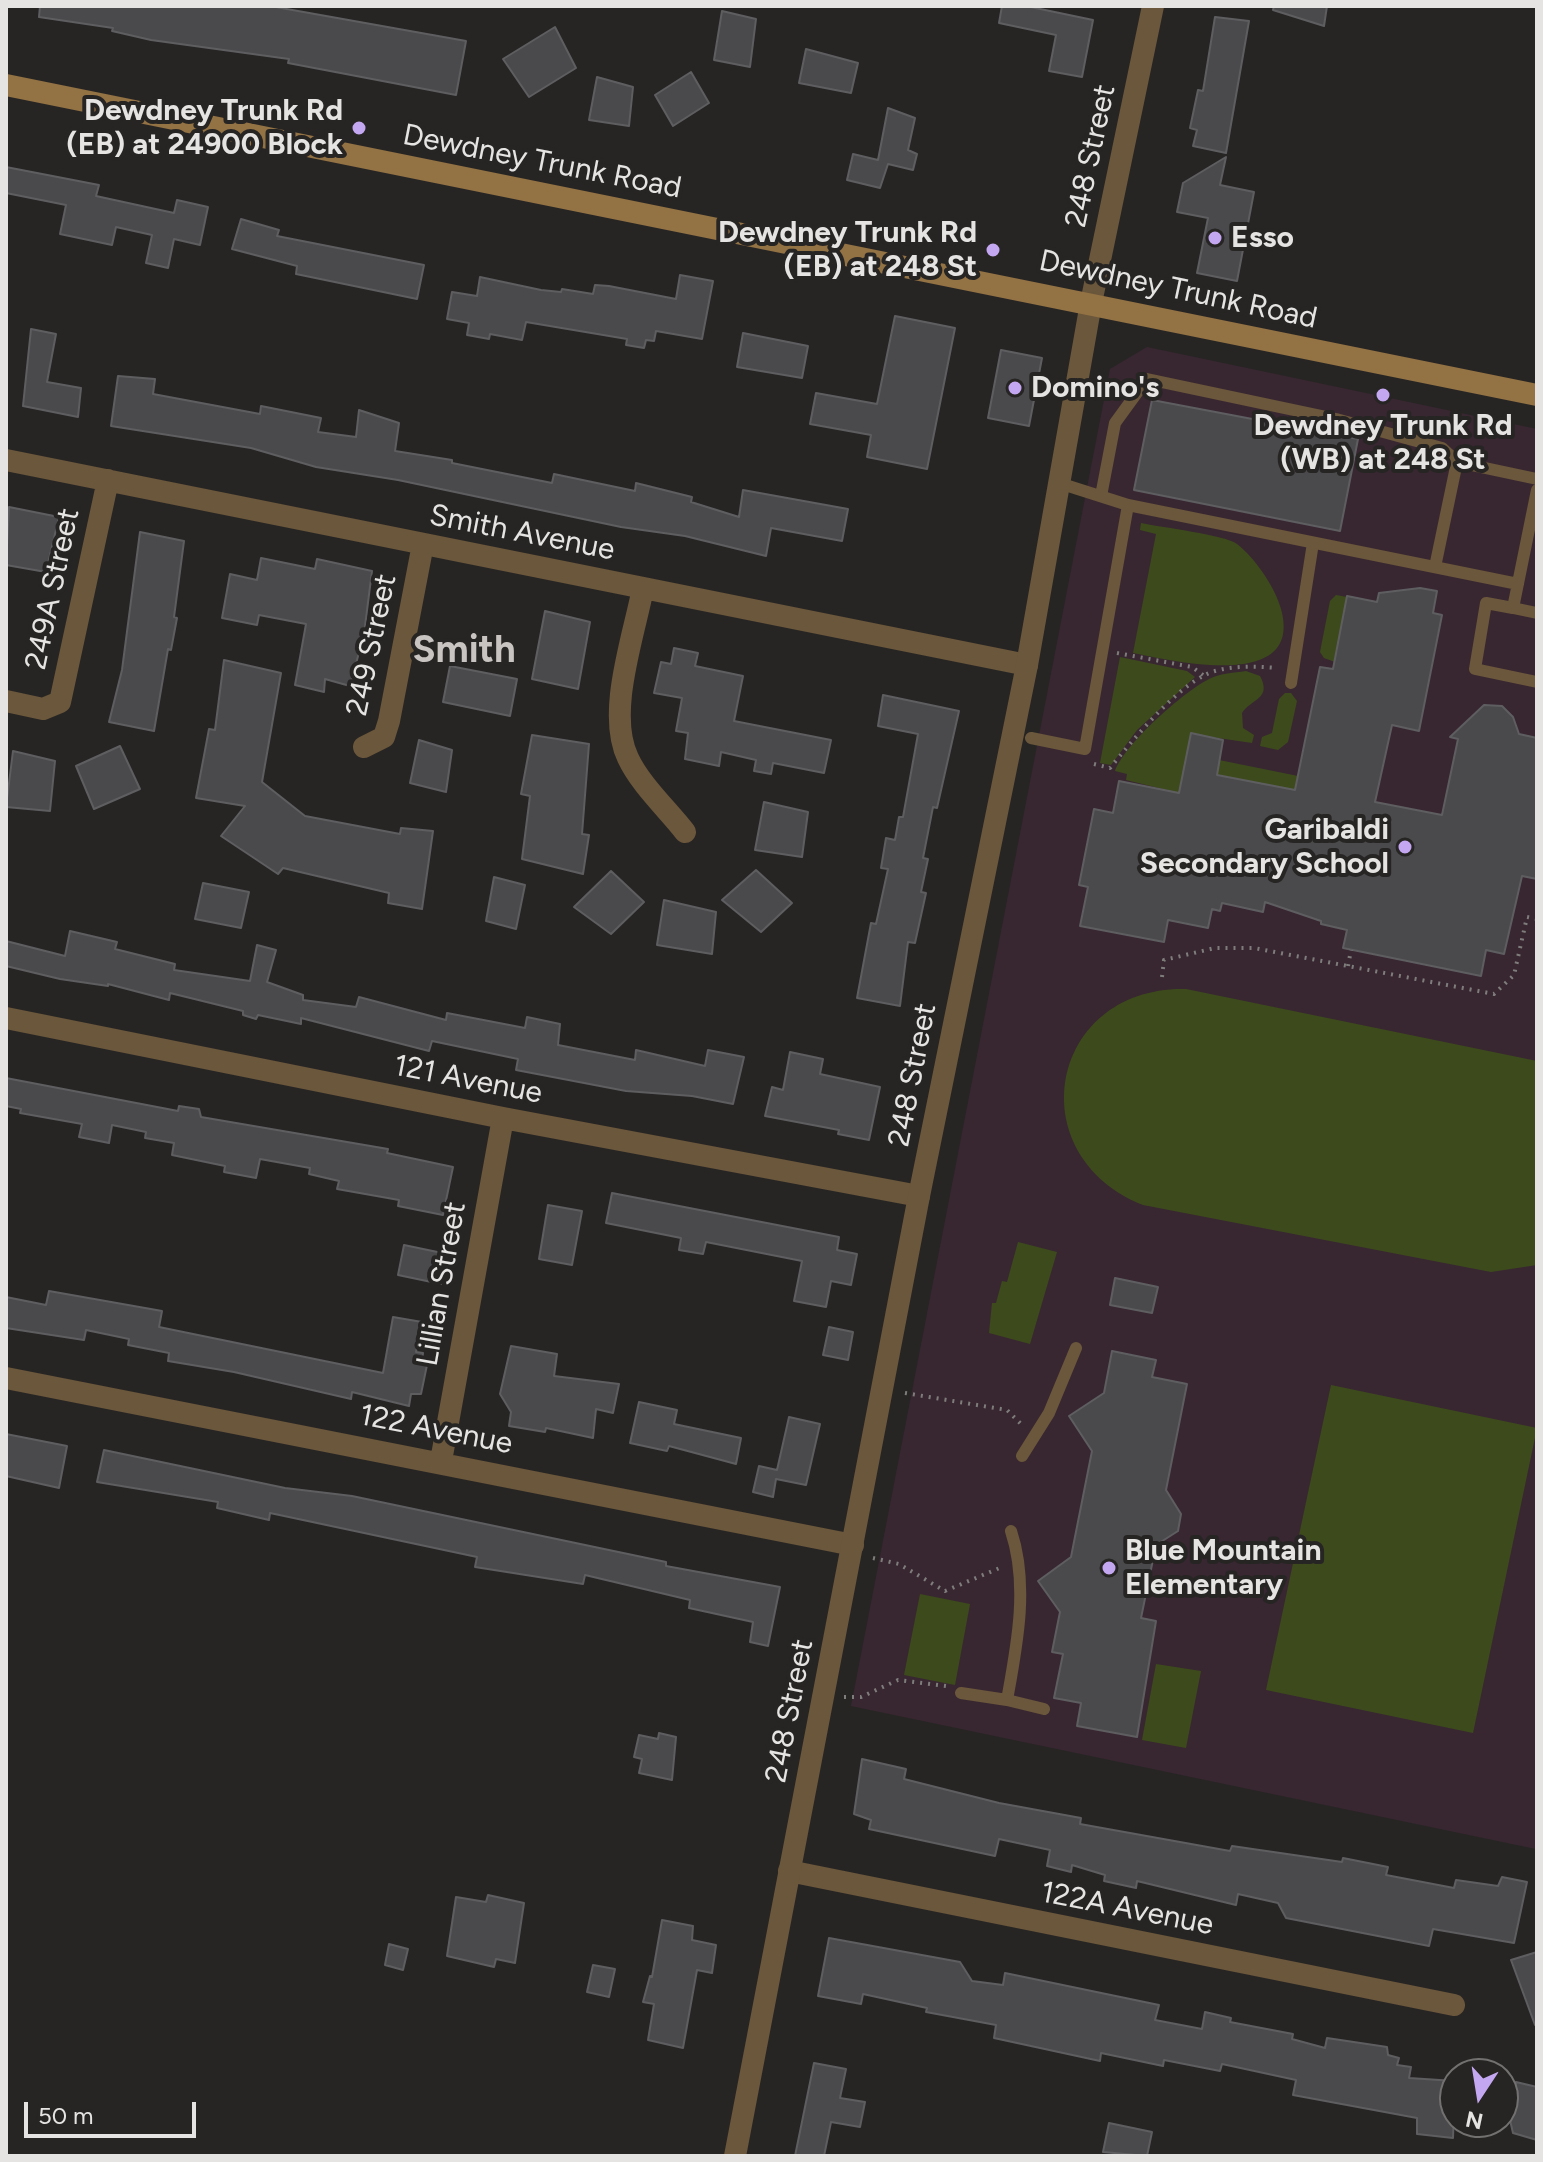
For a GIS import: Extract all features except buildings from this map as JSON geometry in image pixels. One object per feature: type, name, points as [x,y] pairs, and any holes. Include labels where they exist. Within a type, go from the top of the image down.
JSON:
[{"type":"main road","name":"Dewdney Trunk Road","points":[[6,85],[1537,395]]},
{"type":"street","name":"248 Street","points":[[735,2156],[919,1196],[1027,665],[1091,303],[1153,6]]},
{"type":"street","name":"Smith Avenue","points":[[6,460],[1027,665]]},
{"type":"street","name":"249A Street","points":[[6,701],[53,708],[60,702],[108,480]]},
{"type":"street","name":"249 Street","points":[[364,747],[384,737],[389,721],[423,544]]},
{"type":"street","points":[[643,588],[619,711],[620,739],[629,762],[685,832]]},
{"type":"street","name":"121 Avenue","points":[[6,1018],[503,1118],[919,1196]]},
{"type":"street","name":"Lillian Street","points":[[441,1461],[503,1118]]},
{"type":"street","name":"122 Avenue","points":[[6,1378],[441,1461],[853,1545]]},
{"type":"street","name":"122A Avenue","points":[[789,1871],[1454,2005]]},
{"type":"lane","points":[[1101,496],[1115,423],[1147,379],[1336,419],[1442,448],[1457,462],[1537,479]]},
{"type":"lane","points":[[1435,567],[1457,462]]},
{"type":"lane","points":[[1059,483],[1128,505],[1518,584]]},
{"type":"lane","points":[[1513,608],[1537,490]]},
{"type":"lane","points":[[1031,738],[1085,749],[1128,505]]},
{"type":"lane","points":[[1292,676],[1313,543]]},
{"type":"lane","points":[[1537,613],[1486,603],[1475,669],[1537,682]]},
{"type":"lane","points":[[1022,1456],[1036,1438],[1076,1348]]},
{"type":"lane","points":[[1007,1700],[1019,1632],[1019,1560],[1011,1531]]},
{"type":"lane","points":[[961,1693],[1044,1709]]},
{"type":"path","points":[[1102,650],[1192,667],[1203,675]]},
{"type":"path","points":[[1085,749],[1092,763],[1110,768],[1143,727],[1203,675],[1256,666],[1292,676]]},
{"type":"path","points":[[1162,977],[1164,960],[1215,948],[1254,948],[1494,994],[1514,975],[1527,917],[1537,919]]},
{"type":"path","points":[[1348,966],[1351,950]]},
{"type":"path","points":[[905,1393],[1007,1410],[1036,1438]]},
{"type":"path","points":[[872,1558],[899,1564],[936,1588],[951,1591],[1019,1560]]},
{"type":"path","points":[[838,1697],[861,1697],[907,1679],[958,1687],[961,1693]]},
{"type":"shaded area","points":[[1147,347],[1537,429],[1536,1849],[851,1706],[1110,369]]},
{"type":"green space","points":[[1141,523],[1220,537],[1244,550],[1269,582],[1281,609],[1283,635],[1273,652],[1255,662],[1231,665],[1176,661],[1133,653],[1156,534],[1140,530]]},
{"type":"green space","points":[[1336,595],[1347,597],[1335,662],[1324,658],[1320,652],[1330,601]]},
{"type":"green space","points":[[1120,657],[1187,671],[1195,677],[1137,730],[1111,765],[1100,763]]},
{"type":"green space","points":[[1246,671],[1260,676],[1264,689],[1242,713],[1243,728],[1254,735],[1252,743],[1191,734],[1179,793],[1126,780],[1127,774],[1115,771],[1142,733],[1184,695],[1214,677]]},
{"type":"green space","points":[[1285,693],[1291,693],[1297,701],[1288,742],[1278,750],[1260,746],[1262,737],[1272,733],[1279,699]]},
{"type":"green space","points":[[1219,760],[1303,777],[1300,791],[1217,775]]},
{"type":"green space","points":[[1186,989],[1537,1061],[1537,1265],[1491,1272],[1143,1205],[1103,1181],[1077,1149],[1065,1113],[1066,1077],[1079,1043],[1104,1014],[1140,995]]},
{"type":"green space","points":[[1018,1242],[1057,1252],[1030,1344],[989,1333],[992,1303],[996,1303],[1002,1281],[1007,1282]]},
{"type":"green space","points":[[1331,1385],[1537,1428],[1473,1733],[1266,1690]]},
{"type":"green space","points":[[920,1594],[970,1604],[955,1685],[904,1675]]},
{"type":"green space","points":[[1156,1664],[1201,1671],[1186,1748],[1142,1740]]},
{"type":"place","name":"Dewdney Trunk Rd (EB) at 24900 Block","points":[[359,128]]},
{"type":"place","name":"Esso","points":[[1215,238]]},
{"type":"place","name":"Dewdney Trunk Rd (EB) at 248 St","points":[[993,250]]},
{"type":"place","name":"Domino's","points":[[1015,388]]},
{"type":"place","name":"Dewdney Trunk Rd (WB) at 248 St","points":[[1383,395]]},
{"type":"place","name":"Garibaldi Secondary School","points":[[1405,847]]},
{"type":"place","name":"Blue Mountain Elementary","points":[[1109,1568]]},
{"type":"district","name":"Smith","points":[[464,651]]}]
